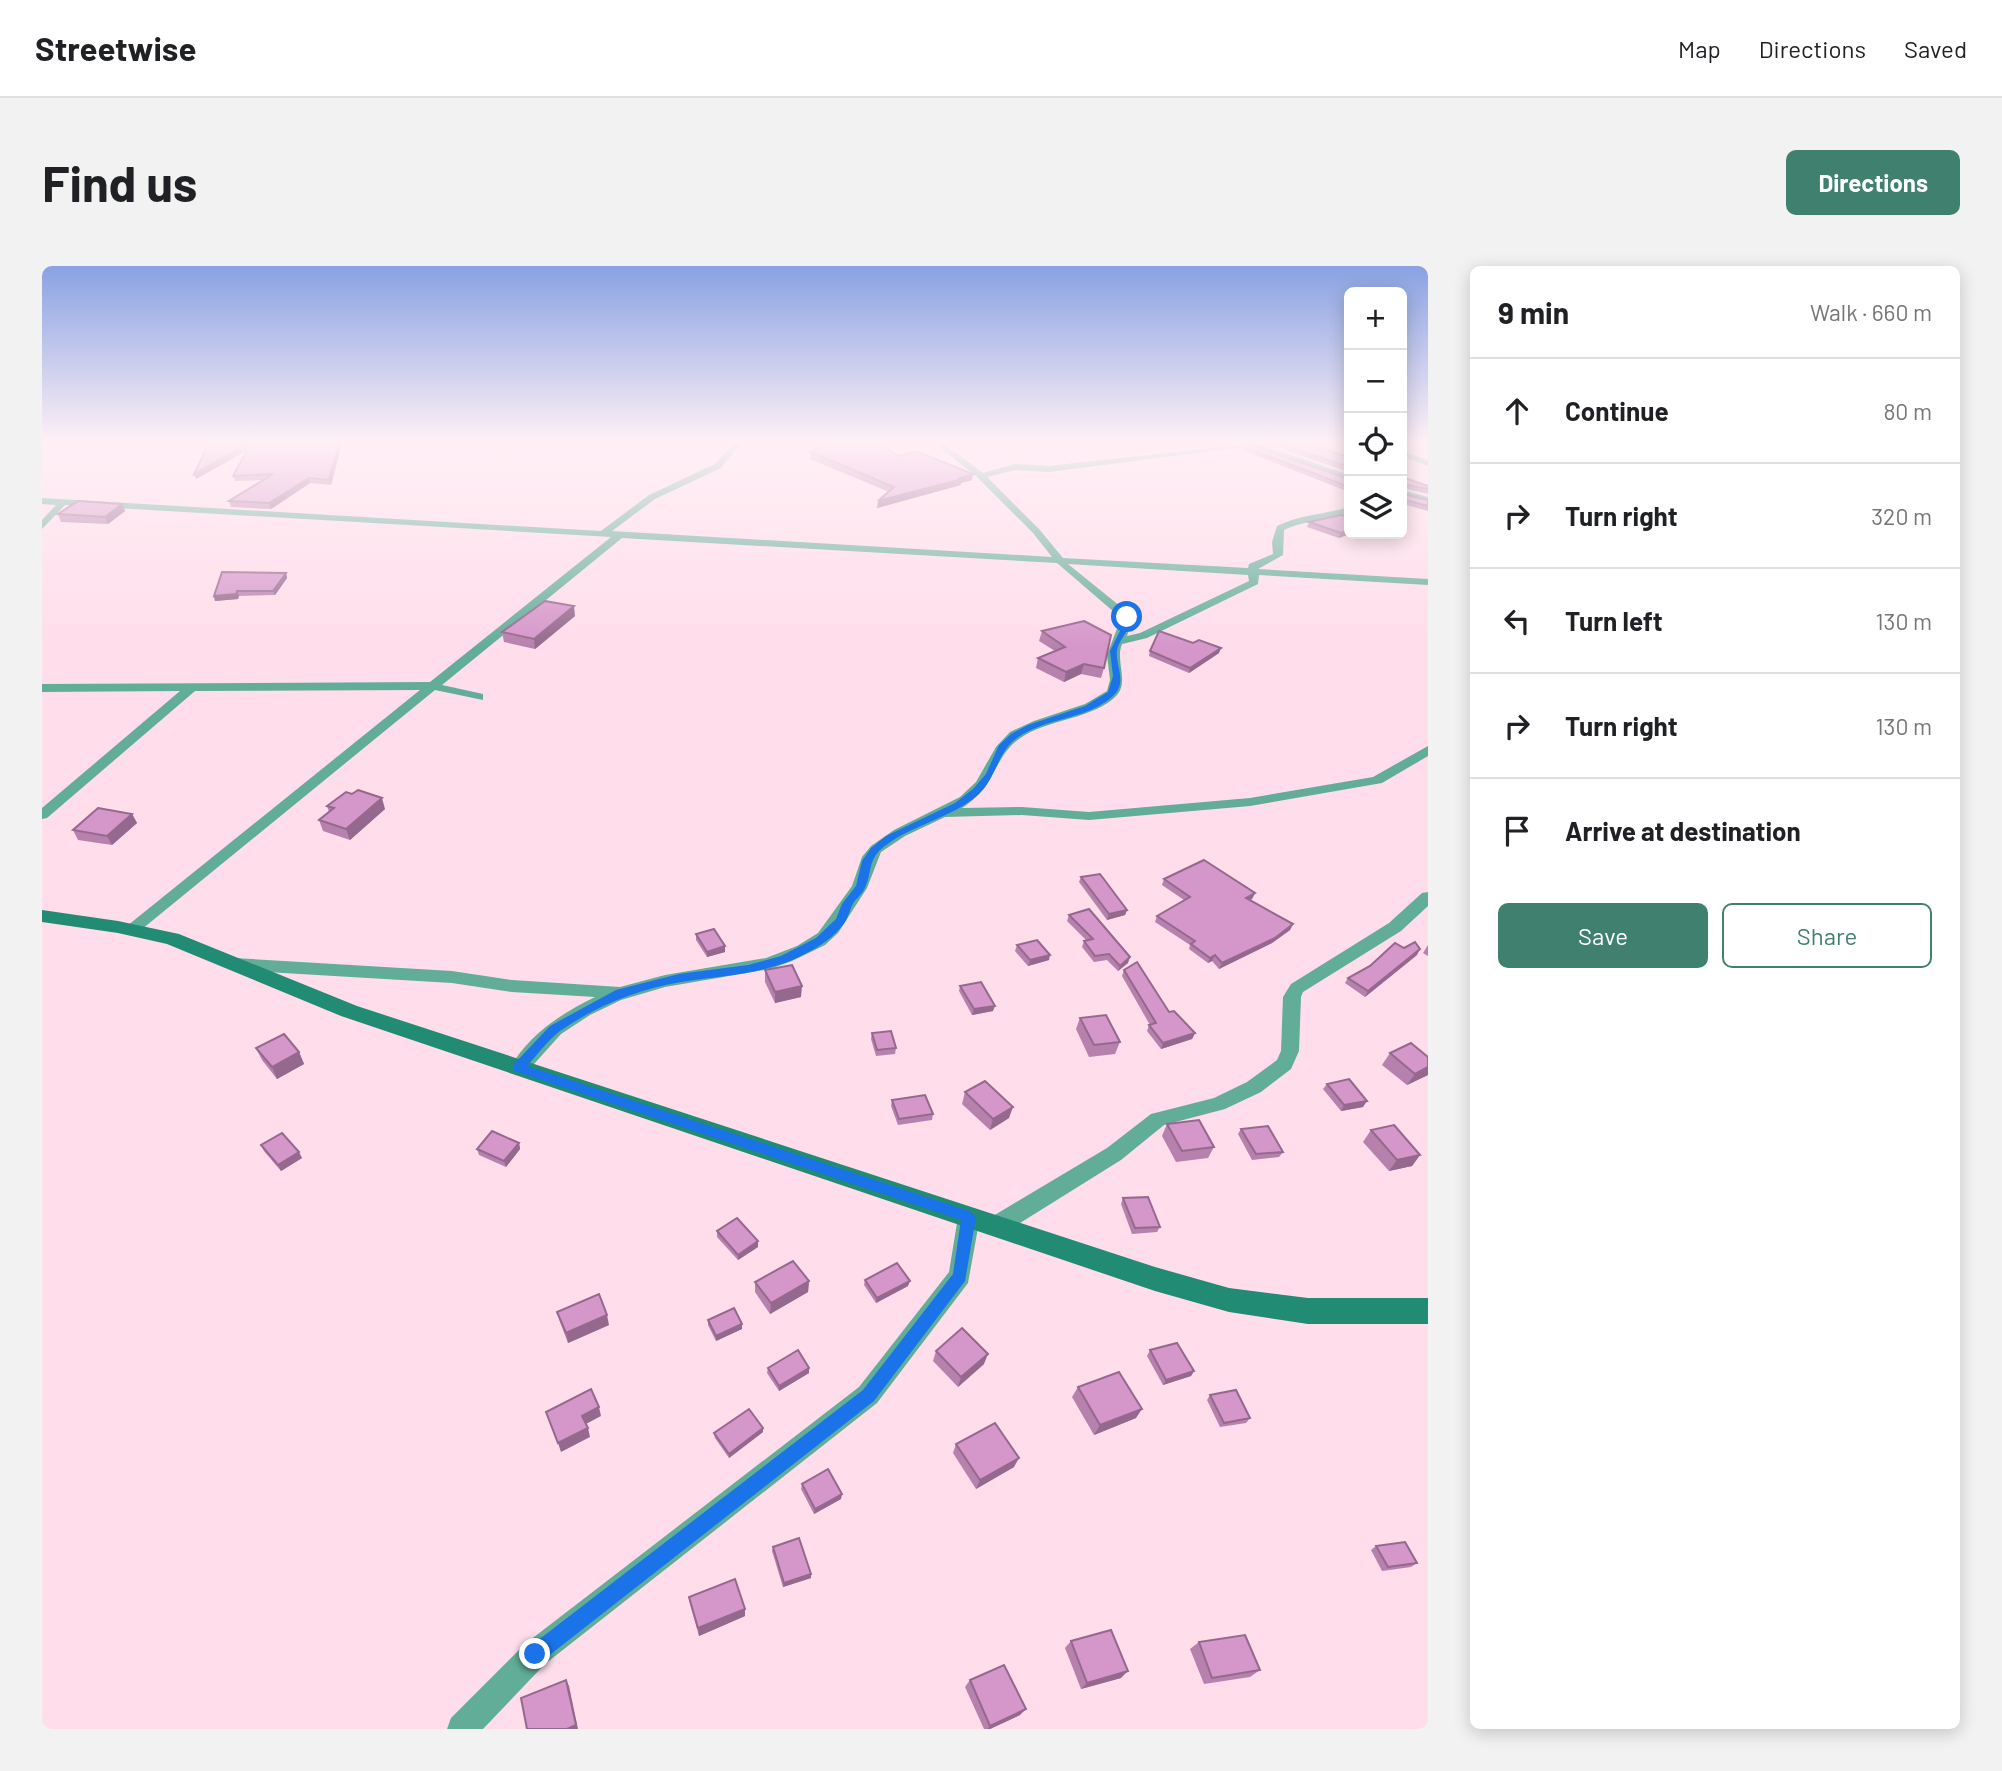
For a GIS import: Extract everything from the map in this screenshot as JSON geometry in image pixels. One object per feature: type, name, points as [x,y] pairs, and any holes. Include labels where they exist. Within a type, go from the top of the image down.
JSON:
[{"type":"street","points":[[42,526],[55,511]]},
{"type":"street","points":[[219,511],[1428,582]]},
{"type":"street","points":[[603,534],[633,511]]},
{"type":"street","points":[[519,1068],[554,1029],[620,992],[679,978],[748,969],[785,958],[820,940],[841,920],[847,904],[861,886],[867,861],[874,850],[890,838],[942,813],[976,791],[990,775],[1002,746],[1014,736],[1031,727],[1088,708],[1112,693],[1117,684],[1113,651],[1128,623],[1127,617],[1060,562],[1016,511]]},
{"type":"street","points":[[1118,641],[1143,636],[1254,582],[1255,565],[1278,555],[1280,528],[1302,518],[1334,516],[1344,512]]},
{"type":"street","points":[[130,930],[620,535]]},
{"type":"street","points":[[42,688],[433,686],[479,697]]},
{"type":"street","points":[[42,815],[192,687]]},
{"type":"street","points":[[942,813],[1035,811],[1089,816],[1250,802],[1377,780],[1428,750]]},
{"type":"street","points":[[996,1226],[1114,1154],[1158,1119],[1218,1104],[1254,1087],[1284,1064],[1290,1051],[1292,997],[1297,988],[1395,927],[1428,897]]},
{"type":"street","points":[[42,916],[172,939],[349,1011],[1155,1279],[1229,1300],[1308,1311],[1428,1311]]},
{"type":"street","points":[[235,964],[439,976],[512,986],[620,992]]},
{"type":"street","points":[[462,1729],[535,1654],[868,1395],[960,1276],[969,1217]]},
{"type":"building","points":[[62,511],[112,511],[105,517],[58,514]]},
{"type":"building","points":[[1344,516],[1344,532],[1341,533],[1309,522]]},
{"type":"building","points":[[222,572],[286,573],[273,591],[237,591],[236,594],[214,596]]},
{"type":"building","points":[[545,601],[574,606],[534,639],[502,632]]},
{"type":"building","points":[[1084,621],[1111,635],[1104,668],[1084,664],[1066,672],[1038,658],[1065,647],[1042,631]]},
{"type":"building","points":[[1159,631],[1193,643],[1199,640],[1221,648],[1190,668],[1150,651]]},
{"type":"building","points":[[358,790],[382,798],[346,829],[319,820],[334,808],[327,806],[346,792],[352,794]]},
{"type":"building","points":[[98,808],[132,814],[107,836],[73,830]]},
{"type":"building","points":[[1204,860],[1255,893],[1246,898],[1293,924],[1275,938],[1222,963],[1215,955],[1210,958],[1191,944],[1195,941],[1157,916],[1190,897],[1164,879]]},
{"type":"building","points":[[1100,874],[1127,910],[1109,914],[1081,877]]},
{"type":"building","points":[[1089,909],[1130,957],[1120,966],[1109,954],[1095,956],[1084,941],[1093,939],[1069,915]]},
{"type":"building","points":[[714,929],[725,946],[707,952],[696,934]]},
{"type":"building","points":[[1037,940],[1050,955],[1030,960],[1017,945]]},
{"type":"building","points":[[1415,942],[1420,949],[1368,991],[1348,978],[1370,966],[1395,943],[1404,948]]},
{"type":"building","points":[[1137,962],[1169,1012],[1174,1011],[1195,1033],[1163,1043],[1149,1025],[1156,1023],[1124,970]]},
{"type":"building","points":[[792,965],[802,986],[775,992],[765,970]]},
{"type":"building","points":[[981,982],[995,1006],[974,1009],[960,986]]},
{"type":"building","points":[[1106,1015],[1120,1042],[1094,1045],[1080,1018]]},
{"type":"building","points":[[891,1031],[896,1048],[877,1050],[872,1033]]},
{"type":"building","points":[[284,1034],[299,1052],[272,1067],[256,1048]]},
{"type":"building","points":[[1411,1043],[1428,1057],[1428,1067],[1415,1074],[1390,1053]]},
{"type":"building","points":[[1349,1079],[1367,1101],[1344,1105],[1327,1084]]},
{"type":"building","points":[[985,1081],[1013,1107],[993,1119],[965,1092]]},
{"type":"building","points":[[925,1095],[933,1114],[899,1119],[892,1100]]},
{"type":"building","points":[[1199,1120],[1214,1147],[1182,1151],[1167,1124]]},
{"type":"building","points":[[1394,1125],[1420,1155],[1397,1160],[1371,1130]]},
{"type":"building","points":[[1268,1126],[1283,1152],[1256,1154],[1241,1129]]},
{"type":"building","points":[[492,1131],[519,1143],[504,1161],[477,1149]]},
{"type":"building","points":[[282,1133],[299,1152],[278,1165],[261,1145]]},
{"type":"building","points":[[1148,1197],[1160,1227],[1135,1228],[1123,1198]]},
{"type":"building","points":[[737,1218],[758,1241],[738,1255],[717,1231]]},
{"type":"building","points":[[793,1261],[809,1281],[771,1303],[755,1282]]},
{"type":"building","points":[[897,1263],[910,1281],[877,1298],[865,1280]]},
{"type":"building","points":[[599,1294],[607,1315],[566,1333],[557,1312]]},
{"type":"building","points":[[734,1308],[742,1324],[716,1336],[708,1320]]},
{"type":"building","points":[[962,1328],[988,1354],[961,1377],[936,1351]]},
{"type":"building","points":[[1177,1343],[1194,1371],[1166,1380],[1150,1350]]},
{"type":"building","points":[[798,1350],[809,1368],[779,1386],[768,1368]]},
{"type":"building","points":[[1119,1372],[1142,1409],[1100,1425],[1078,1387]]},
{"type":"building","points":[[591,1389],[599,1407],[582,1416],[588,1428],[558,1443],[546,1412]]},
{"type":"building","points":[[1236,1390],[1250,1418],[1224,1423],[1210,1395]]},
{"type":"building","points":[[749,1409],[763,1428],[729,1454],[714,1433]]},
{"type":"building","points":[[995,1423],[1019,1458],[980,1480],[956,1444]]},
{"type":"building","points":[[828,1469],[842,1494],[815,1509],[802,1484]]},
{"type":"building","points":[[799,1538],[811,1574],[784,1583],[773,1547]]},
{"type":"building","points":[[1405,1542],[1417,1563],[1388,1567],[1376,1546]]},
{"type":"building","points":[[735,1579],[745,1609],[698,1628],[689,1597]]},
{"type":"building","points":[[1111,1630],[1128,1671],[1087,1683],[1071,1641]]},
{"type":"building","points":[[1245,1635],[1260,1670],[1212,1678],[1199,1642]]},
{"type":"building","points":[[1004,1665],[1026,1709],[990,1726],[970,1680]]},
{"type":"building","points":[[566,1680],[576,1725],[567,1729],[527,1729],[521,1698]]},
{"type":"route","points":[[535,1654],[868,1395],[960,1276],[969,1217],[519,1068],[554,1029],[620,992],[679,978],[748,969],[785,958],[820,940],[841,920],[847,904],[861,886],[867,861],[874,850],[890,838],[958,804],[976,791],[990,775],[1002,746],[1014,736],[1065,714],[1088,708],[1112,693],[1117,684],[1113,651],[1128,623],[1127,617]]}]
